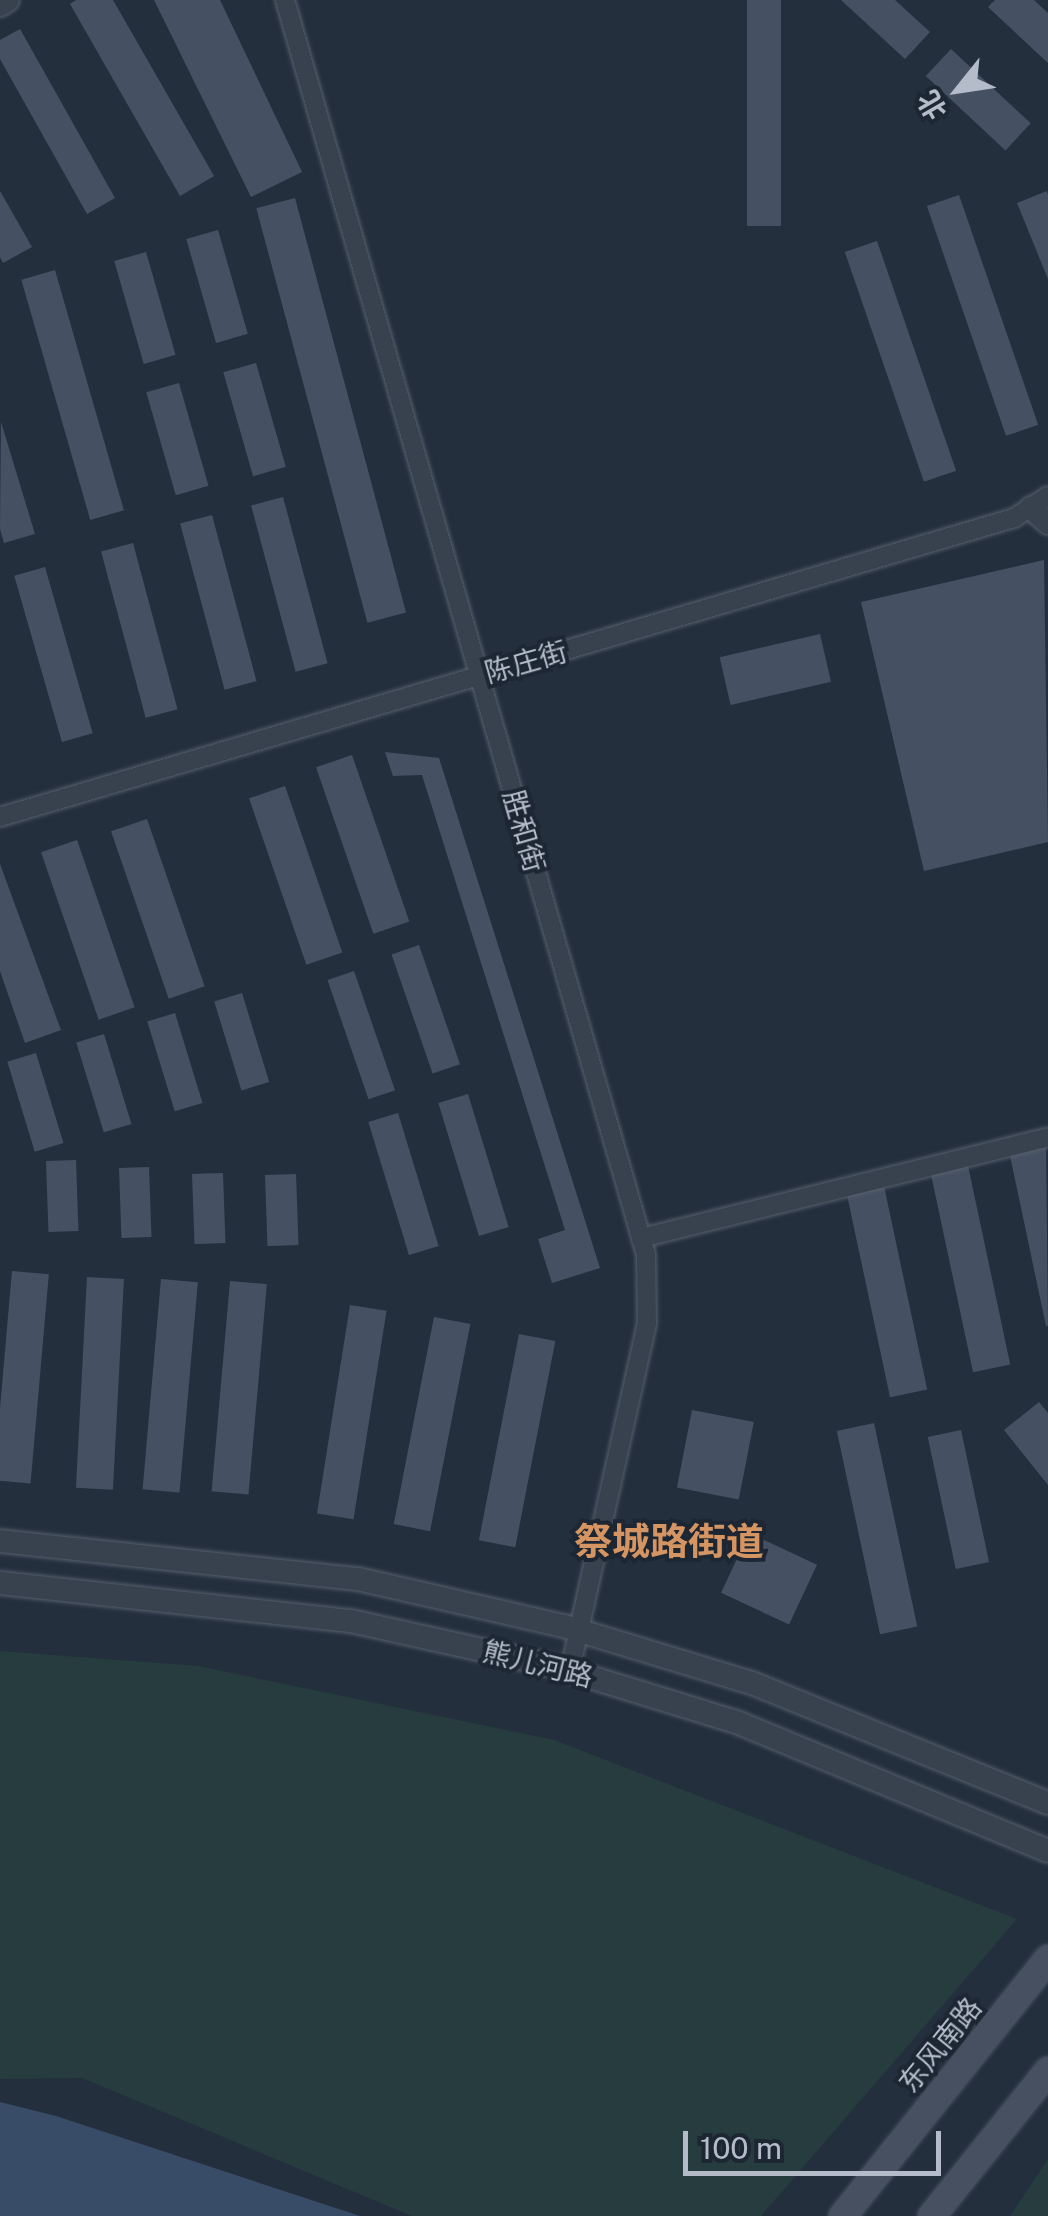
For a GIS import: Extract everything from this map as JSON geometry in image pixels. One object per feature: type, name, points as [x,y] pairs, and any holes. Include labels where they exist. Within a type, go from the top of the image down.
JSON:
[{"type":"main road","name":"东风南路","points":[[842,2216],[1048,1958]]},
{"type":"main road","points":[[930,2216],[1048,2070]]},
{"type":"street","points":[[0,5],[8,0]]},
{"type":"street","name":"胜和街","points":[[285,0],[641,1238],[647,1323],[570,1671]]},
{"type":"street","name":"陈庄街","points":[[0,817],[1042,509]]},
{"type":"street","points":[[641,1238],[1048,1137]]},
{"type":"street","name":"熊儿河路","points":[[0,1541],[358,1579],[579,1630],[799,1700],[1048,1803]]},
{"type":"street","name":"熊儿河路","points":[[0,1583],[351,1620],[570,1671],[792,1743],[1048,1851]]},
{"type":"green space","points":[[0,1651],[198,1666],[554,1740],[1017,1919],[761,2216],[412,2216],[82,2078],[0,2079]]},
{"type":"green space","points":[[1048,2159],[1048,2216],[1010,2216]]},
{"type":"water","points":[[0,2102],[56,2116],[360,2216],[0,2216]]},
{"type":"building","points":[[76,0],[113,0],[214,176],[180,196],[70,4]]},
{"type":"building","points":[[154,0],[220,0],[302,172],[251,197]]},
{"type":"building","points":[[747,0],[781,0],[781,226],[747,226]]},
{"type":"building","points":[[841,0],[895,0],[930,32],[905,59]]},
{"type":"building","points":[[995,0],[1034,0],[1048,13],[1048,63],[988,7]]},
{"type":"building","points":[[20,29],[115,198],[87,214],[0,59],[0,40]]},
{"type":"building","points":[[951,49],[1031,123],[1005,150],[926,76]]},
{"type":"building","points":[[0,191],[32,247],[3,263],[0,257]]},
{"type":"building","points":[[1047,191],[1048,195],[1048,279],[1017,203]]},
{"type":"building","points":[[959,195],[1038,425],[1006,436],[927,206]]},
{"type":"building","points":[[295,198],[406,612],[367,623],[256,208]]},
{"type":"building","points":[[218,230],[248,334],[216,343],[186,239]]},
{"type":"building","points":[[877,241],[956,471],[924,482],[845,252]]},
{"type":"building","points":[[146,252],[175,355],[144,364],[114,261]]},
{"type":"building","points":[[55,270],[124,510],[90,520],[21,280]]},
{"type":"building","points":[[256,363],[286,467],[253,476],[223,372]]},
{"type":"building","points":[[179,383],[208,486],[176,495],[146,392]]},
{"type":"building","points":[[1,422],[35,534],[4,543],[0,529]]},
{"type":"building","points":[[283,497],[328,663],[296,672],[251,506]]},
{"type":"building","points":[[212,515],[257,681],[225,690],[180,524]]},
{"type":"building","points":[[133,543],[178,709],[146,718],[101,552]]},
{"type":"building","points":[[1044,560],[1048,842],[924,871],[861,602]]},
{"type":"building","points":[[45,567],[93,733],[62,742],[14,576]]},
{"type":"building","points":[[820,634],[831,682],[731,705],[720,657]]},
{"type":"building","points":[[385,752],[439,758],[600,1268],[552,1283],[538,1239],[565,1230],[422,775],[393,776]]},
{"type":"building","points":[[352,755],[409,921],[373,934],[316,767]]},
{"type":"building","points":[[285,786],[342,952],[306,965],[249,798]]},
{"type":"building","points":[[147,819],[205,986],[169,999],[111,831]]},
{"type":"building","points":[[77,840],[135,1007],[99,1020],[41,852]]},
{"type":"building","points":[[0,864],[61,1030],[25,1043],[0,971]]},
{"type":"building","points":[[419,945],[460,1064],[433,1074],[392,954]]},
{"type":"building","points":[[354,971],[395,1090],[369,1099],[328,980]]},
{"type":"building","points":[[242,993],[269,1082],[241,1090],[214,1001]]},
{"type":"building","points":[[175,1013],[202,1103],[175,1111],[147,1021]]},
{"type":"building","points":[[104,1034],[131,1124],[104,1132],[76,1042]]},
{"type":"building","points":[[36,1053],[63,1143],[35,1152],[7,1062]]},
{"type":"building","points":[[468,1094],[509,1227],[479,1236],[438,1103]]},
{"type":"building","points":[[398,1113],[439,1246],[409,1255],[368,1122]]},
{"type":"building","points":[[1046,1143],[1048,1326],[1009,1151]]},
{"type":"building","points":[[76,1160],[78,1231],[48,1232],[46,1161]]},
{"type":"building","points":[[967,1161],[1010,1364],[973,1372],[930,1169]]},
{"type":"building","points":[[149,1167],[151,1237],[121,1238],[119,1168]]},
{"type":"building","points":[[223,1173],[225,1243],[194,1244],[192,1174]]},
{"type":"building","points":[[296,1174],[298,1245],[267,1246],[265,1175]]},
{"type":"building","points":[[884,1186],[927,1389],[890,1397],[847,1194]]},
{"type":"building","points":[[12,1271],[49,1274],[31,1483],[0,1481],[0,1408]]},
{"type":"building","points":[[87,1277],[124,1279],[113,1490],[76,1488]]},
{"type":"building","points":[[161,1279],[198,1282],[179,1492],[143,1489]]},
{"type":"building","points":[[230,1281],[267,1284],[248,1494],[212,1491]]},
{"type":"building","points":[[350,1305],[387,1311],[354,1519],[317,1513]]},
{"type":"building","points":[[434,1317],[470,1324],[430,1531],[394,1524]]},
{"type":"building","points":[[519,1334],[555,1341],[515,1547],[479,1540]]},
{"type":"building","points":[[1039,1402],[1048,1413],[1048,1485],[1004,1430]]},
{"type":"building","points":[[692,1410],[754,1422],[739,1500],[677,1488]]},
{"type":"building","points":[[874,1423],[917,1626],[880,1634],[837,1431]]},
{"type":"building","points":[[961,1430],[989,1562],[956,1569],[928,1437]]},
{"type":"building","points":[[749,1533],[817,1565],[789,1625],[721,1593]]},
{"type":"district","name":"祭城路街道","points":[[669,1542]]}]
